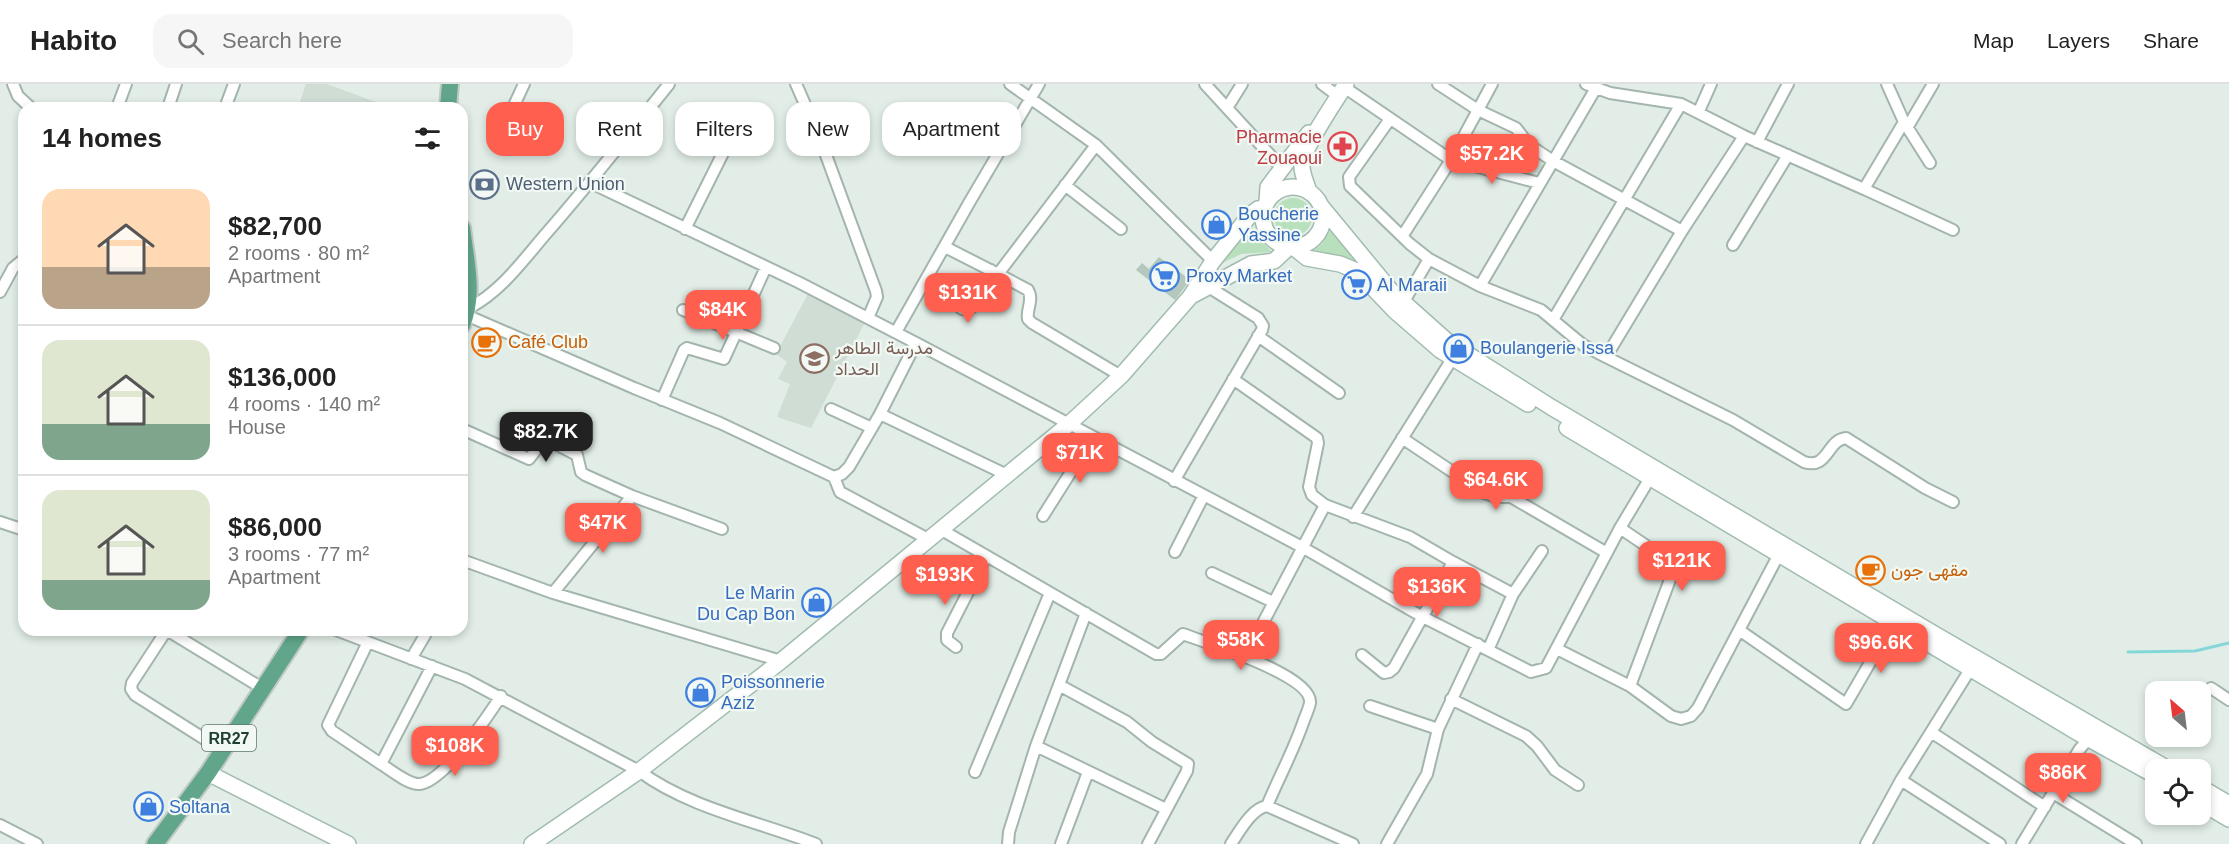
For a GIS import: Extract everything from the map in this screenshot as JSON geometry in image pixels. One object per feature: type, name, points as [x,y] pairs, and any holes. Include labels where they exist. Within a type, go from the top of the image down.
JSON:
[{"type":"main road","points":[[448,102],[450,84]]},
{"type":"main road","name":"RR27","points":[[155,844],[208,772],[295,636]]},
{"type":"street","points":[[13,84],[18,96],[24,102]]},
{"type":"street","points":[[119,102],[126,84]]},
{"type":"street","points":[[170,102],[176,84]]},
{"type":"street","points":[[227,102],[234,84]]},
{"type":"street","points":[[516,102],[524,84]]},
{"type":"street","points":[[468,305],[483,301],[503,284],[591,183],[669,84]]},
{"type":"street","points":[[796,84],[819,136],[876,291],[877,297],[868,318]]},
{"type":"street","points":[[1010,84],[1096,145],[1213,261]]},
{"type":"street","points":[[896,333],[1039,84]]},
{"type":"street","points":[[1205,84],[1282,168]]},
{"type":"street","points":[[1227,108],[1242,84]]},
{"type":"street","points":[[1322,84],[1343,89],[1451,160],[1539,183]]},
{"type":"street","points":[[1438,84],[1478,110],[1516,128],[1529,145],[1553,162],[1682,231]]},
{"type":"street","points":[[1403,235],[1451,160],[1492,84]]},
{"type":"street","points":[[1699,111],[1712,84]]},
{"type":"street","points":[[1757,142],[1788,84]]},
{"type":"street","points":[[1887,84],[1905,125],[1930,163]]},
{"type":"street","points":[[1864,189],[1933,84]]},
{"type":"street","points":[[1480,286],[1553,162],[1590,85],[1681,104],[1699,111],[1744,136],[1953,231]]},
{"type":"street","points":[[1343,89],[1302,160],[1302,169],[1309,192],[1403,303],[1459,349],[1779,554],[2145,769]]},
{"type":"street","points":[[1553,320],[1681,104]]},
{"type":"street","points":[[1328,114],[1306,135],[1268,187],[1264,223],[1270,236],[1307,258],[1340,264],[1357,271],[1395,311],[1452,358],[1639,464]]},
{"type":"street","points":[[1390,119],[1349,177],[1348,182],[1410,244],[1429,259],[1480,286],[1540,310],[1583,345],[1733,420],[1804,462],[1811,464],[1823,460],[1838,441],[1846,438],[1883,459],[1925,488],[1953,502]]},
{"type":"street","points":[[1606,357],[1682,231],[1744,136]]},
{"type":"street","points":[[927,279],[962,309],[968,310],[974,305],[994,272],[1096,145]]},
{"type":"street","points":[[685,229],[722,156]]},
{"type":"street","points":[[1733,245],[1788,156]]},
{"type":"street","points":[[591,183],[868,318],[1203,497],[1302,547],[1421,616],[1531,672],[1546,668],[1620,528],[1653,473]]},
{"type":"street","points":[[1065,185],[1121,229]]},
{"type":"street","points":[[532,844],[639,771],[781,661],[1069,424],[1121,376],[1191,297],[1213,261],[1250,215],[1266,205],[1279,190],[1295,187],[1309,192]]},
{"type":"street","points":[[1191,297],[1251,264],[1274,261],[1291,247],[1303,245],[1318,234],[1323,215],[1321,206]]},
{"type":"street","points":[[945,247],[1029,290],[1030,302],[1027,314],[1032,323],[1121,376]]},
{"type":"street","points":[[1403,303],[1429,259]]},
{"type":"street","points":[[0,292],[13,268],[18,264]]},
{"type":"street","points":[[662,400],[684,350],[687,348],[724,359],[766,267]]},
{"type":"street","points":[[1174,481],[1263,326],[1258,318],[1208,286]]},
{"type":"street","points":[[468,307],[662,400],[720,423],[834,477]]},
{"type":"street","points":[[683,310],[774,348]]},
{"type":"street","points":[[1258,336],[1339,393]]},
{"type":"street","points":[[834,477],[844,472],[872,428],[916,343]]},
{"type":"street","points":[[1353,517],[1452,358]]},
{"type":"street","points":[[1233,379],[1317,438],[1309,487],[1312,495],[1325,505],[1410,537],[1513,594]]},
{"type":"street","points":[[831,409],[872,428]]},
{"type":"street","points":[[880,414],[1006,475]]},
{"type":"street","points":[[468,432],[529,459],[543,441],[548,440],[577,455],[581,472],[585,475],[632,496],[722,529]]},
{"type":"street","points":[[1044,516],[1093,437]]},
{"type":"street","points":[[1402,438],[1484,493],[1497,497],[1511,497],[1607,553]]},
{"type":"street","points":[[1653,473],[1936,635],[2086,734],[2145,759]]},
{"type":"street","points":[[834,477],[836,487],[840,492],[986,557],[1156,654],[1161,654],[1177,637],[1183,634],[1245,657],[1296,682],[1308,693],[1310,702],[1299,735],[1267,806]]},
{"type":"street","points":[[553,593],[632,496]]},
{"type":"street","points":[[1175,552],[1203,497]]},
{"type":"street","points":[[1245,657],[1325,505]]},
{"type":"street","points":[[0,522],[18,528]]},
{"type":"street","points":[[1620,528],[1670,562],[1674,569],[1630,686]]},
{"type":"street","points":[[1488,650],[1513,594],[1542,551]]},
{"type":"street","points":[[1557,649],[1630,686],[1671,716],[1682,719],[1691,716],[1698,708],[1779,554]]},
{"type":"street","points":[[956,647],[947,640],[947,633],[986,557]]},
{"type":"street","points":[[1362,655],[1384,673],[1394,668],[1453,562]]},
{"type":"street","points":[[468,565],[781,661]]},
{"type":"street","points":[[1212,573],[1274,602]]},
{"type":"street","points":[[975,772],[1050,593]]},
{"type":"street","points":[[1008,844],[1009,832],[1036,746],[1086,613]]},
{"type":"street","points":[[1739,630],[1846,704],[1893,623]]},
{"type":"street","points":[[163,636],[132,683],[131,689],[135,695],[222,750]]},
{"type":"street","points":[[175,636],[262,688]]},
{"type":"street","points":[[349,636],[432,666],[501,696],[691,801],[816,844]]},
{"type":"street","points":[[411,659],[424,636]]},
{"type":"street","points":[[367,644],[328,725],[332,731],[412,783],[420,784],[430,781],[468,742],[501,696]]},
{"type":"street","points":[[1387,844],[1427,774],[1438,729],[1478,644]]},
{"type":"street","points":[[381,764],[432,666]]},
{"type":"street","points":[[1866,844],[1901,780],[1971,668]]},
{"type":"street","points":[[1059,685],[1127,722],[1152,742],[1186,761],[1187,771],[1148,844]]},
{"type":"street","points":[[2211,688],[2229,700]]},
{"type":"street","points":[[1451,699],[1526,736],[1537,746],[1555,770],[1578,785]]},
{"type":"street","points":[[1370,706],[1438,729]]},
{"type":"street","points":[[1931,732],[2045,807]]},
{"type":"street","points":[[2022,844],[2086,734]]},
{"type":"street","points":[[1036,746],[1166,809]]},
{"type":"street","points":[[208,772],[348,844]]},
{"type":"street","points":[[1061,844],[1088,772]]},
{"type":"street","points":[[1901,780],[2000,844]]},
{"type":"street","points":[[2053,793],[2136,844]]},
{"type":"street","points":[[2211,793],[2229,804]]},
{"type":"street","points":[[1231,844],[1241,827],[1261,807],[1267,806],[1353,844]]},
{"type":"street","points":[[2211,808],[2229,819]]},
{"type":"street","points":[[0,825],[37,844]]},
{"type":"shaded area","points":[[306,84],[327,84],[376,102],[300,102]]},
{"type":"shaded area","name":"مدرسة الطاهر الحداد","points":[[810,290],[866,320],[811,428],[777,417],[790,384],[778,379],[787,362],[776,354]]},
{"type":"green space","points":[[1293,198],[1300,199],[1306,204],[1311,210],[1311,224],[1306,230],[1300,235],[1293,236],[1286,235],[1280,230],[1275,224],[1274,217],[1275,210],[1280,204],[1286,199]]},
{"type":"green space","points":[[1251,224],[1257,236],[1272,252],[1241,254],[1218,265]]},
{"type":"green space","points":[[1332,228],[1361,266],[1310,253],[1322,244]]},
{"type":"building","name":"Proxy Market","points":[[1159,258],[1189,280],[1175,299],[1137,270],[1142,264],[1149,270]]},
{"type":"waterway","points":[[2128,652],[2195,651],[2229,643]]},
{"type":"place","name":"Pharmacie Zouaoui","points":[[1343,147]]},
{"type":"place","name":"Western Union","points":[[485,184]]},
{"type":"place","name":"Boucherie Yassine","points":[[1217,224]]},
{"type":"place","name":"Proxy Market","points":[[1165,276]]},
{"type":"place","name":"Al Maraii","points":[[1356,285]]},
{"type":"place","name":"Café Club","points":[[487,342]]},
{"type":"place","name":"Boulangerie Issa","points":[[1459,348]]},
{"type":"place","name":"مدرسة الطاهر الحداد","points":[[814,358]]},
{"type":"place","name":"مقهى جون","points":[[1870,570]]},
{"type":"place","name":"Le Marin Du Cap Bon","points":[[816,603]]},
{"type":"place","name":"Poissonnerie Aziz","points":[[700,692]]},
{"type":"place","name":"Soltana","points":[[148,807]]}]
